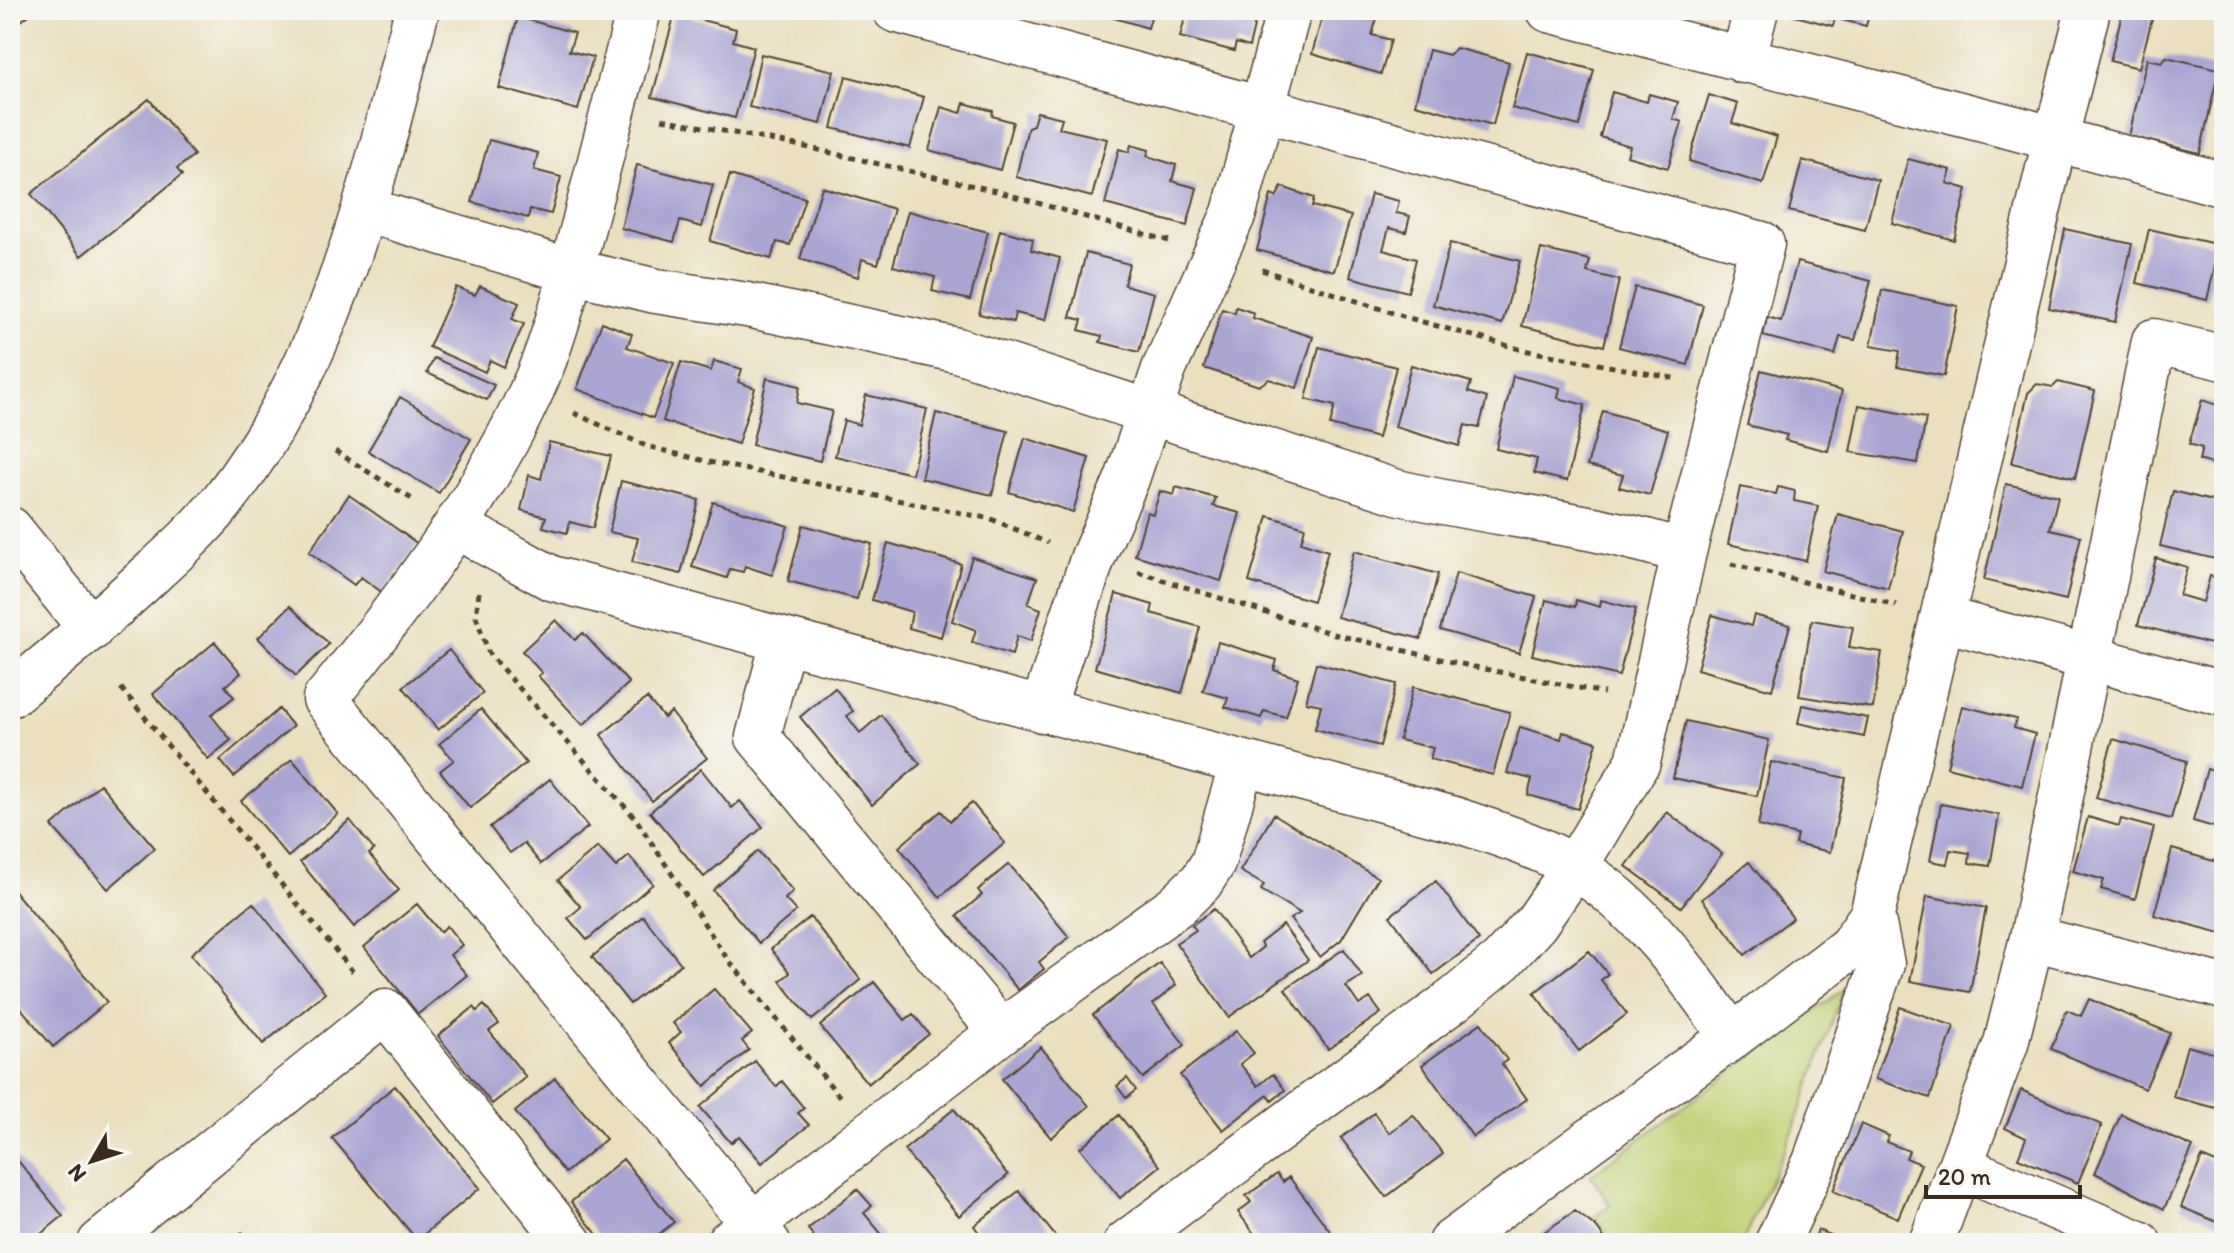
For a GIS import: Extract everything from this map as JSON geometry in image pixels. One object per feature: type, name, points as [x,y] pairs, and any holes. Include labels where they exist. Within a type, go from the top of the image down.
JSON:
[{"type":"street","points":[[10,695],[91,629],[190,538],[221,504],[271,432],[320,334],[366,210],[417,10]]},
{"type":"street","points":[[639,10],[552,337],[471,535],[392,617],[325,699],[750,1237],[870,1134],[1001,1032],[1177,905],[1201,882],[1213,863],[1242,763]]},
{"type":"street","points":[[895,10],[1762,244],[1684,552],[1638,762],[1575,867],[1536,923],[1502,960],[1455,999],[1126,1243]]},
{"type":"street","points":[[1042,710],[1093,557],[1127,479],[1164,369],[1234,213],[1289,10]]},
{"type":"street","points":[[1549,10],[2224,185]]},
{"type":"street","points":[[1743,61],[1756,10]]},
{"type":"street","points":[[1450,1243],[1850,947],[1872,915],[2088,10]]},
{"type":"street","points":[[366,210],[571,271],[656,291],[747,305],[957,350],[1397,492],[1464,508],[1642,539],[1684,552]]},
{"type":"street","points":[[1931,1243],[2006,1043],[2032,938],[2154,341],[2224,358]]},
{"type":"street","points":[[10,529],[91,629]]},
{"type":"street","points":[[471,535],[551,578],[1454,819],[1517,840],[1575,867],[1618,900],[1668,951],[1732,1037]]},
{"type":"street","points":[[1943,619],[2224,694]]},
{"type":"street","points":[[783,642],[758,737],[1001,1032]]},
{"type":"street","points":[[1777,1243],[1815,1162],[1882,964],[1872,915]]},
{"type":"street","points":[[2032,938],[2224,987]]},
{"type":"street","points":[[102,1242],[385,1011],[570,1243]]},
{"type":"street","points":[[1961,1167],[2139,1243]]},
{"type":"path","points":[[335,451],[471,535],[476,616],[489,654],[636,819],[726,957],[870,1134]]},
{"type":"path","points":[[1684,552],[1899,606]]},
{"type":"path","points":[[121,688],[385,1011]]},
{"type":"green space","points":[[1844,989],[1793,1131],[1742,1243],[1614,1243],[1595,1216],[1610,1205],[1591,1175]]},
{"type":"building","points":[[10,10],[35,10],[10,30]]},
{"type":"building","points":[[1087,10],[1153,10],[1148,28]]},
{"type":"building","points":[[1187,10],[1250,10],[1249,16],[1256,18],[1249,47],[1236,43],[1234,51],[1180,37]]},
{"type":"building","points":[[1324,10],[1349,10],[1377,18],[1372,35],[1391,40],[1381,74],[1312,54]]},
{"type":"building","points":[[1785,10],[1870,10],[1866,26],[1835,18],[1833,26],[1784,13]]},
{"type":"building","points":[[2123,10],[2154,12],[2139,68],[2110,61]]},
{"type":"building","points":[[675,13],[736,29],[733,41],[754,47],[735,118],[652,97]]},
{"type":"building","points":[[518,17],[575,33],[569,51],[593,57],[578,110],[499,88]]},
{"type":"building","points":[[1456,48],[1509,62],[1493,125],[1415,104],[1429,50],[1449,55]]},
{"type":"building","points":[[1527,52],[1594,70],[1579,126],[1512,108]]},
{"type":"building","points":[[761,54],[834,71],[821,124],[749,107]]},
{"type":"building","points":[[2166,57],[2219,69],[2200,153],[2129,136],[2147,59],[2162,62]]},
{"type":"building","points":[[846,76],[924,97],[910,148],[832,128]]},
{"type":"building","points":[[1612,92],[1647,102],[1649,94],[1678,102],[1673,119],[1682,122],[1668,168],[1627,156],[1630,146],[1600,137]]},
{"type":"building","points":[[1709,95],[1738,104],[1732,123],[1777,137],[1763,184],[1689,161]]},
{"type":"building","points":[[149,99],[194,155],[177,169],[182,175],[81,256],[31,194]]},
{"type":"building","points":[[964,103],[993,111],[992,116],[1013,122],[1000,170],[929,150],[941,107],[961,113]]},
{"type":"building","points":[[1037,112],[1062,118],[1059,128],[1107,139],[1092,197],[1016,177],[1028,127],[1033,125]]},
{"type":"building","points":[[489,140],[538,153],[534,170],[561,177],[551,214],[530,209],[528,218],[472,202]]},
{"type":"building","points":[[1131,145],[1149,150],[1147,156],[1176,165],[1172,181],[1197,188],[1187,226],[1105,204],[1119,149],[1129,152]]},
{"type":"building","points":[[1908,159],[1951,170],[1947,183],[1967,189],[1954,240],[1892,223]]},
{"type":"building","points":[[1802,160],[1878,180],[1865,230],[1789,211]]},
{"type":"building","points":[[637,165],[713,185],[702,227],[680,221],[674,242],[621,228]]},
{"type":"building","points":[[730,175],[805,198],[790,245],[777,242],[771,259],[710,241]]},
{"type":"building","points":[[822,187],[894,209],[878,264],[862,259],[858,277],[800,259]]},
{"type":"building","points":[[1282,187],[1314,198],[1312,206],[1351,216],[1334,271],[1257,250],[1271,195],[1276,197]]},
{"type":"building","points":[[1371,194],[1399,201],[1396,213],[1410,216],[1406,232],[1389,228],[1383,250],[1416,259],[1408,292],[1350,277]]},
{"type":"building","points":[[908,211],[988,232],[970,300],[932,291],[935,277],[893,266]]},
{"type":"building","points":[[2065,229],[2132,244],[2115,322],[2049,308]]},
{"type":"building","points":[[2149,229],[2220,245],[2207,300],[2137,283]]},
{"type":"building","points":[[1000,230],[1033,239],[1031,250],[1060,258],[1045,320],[1015,313],[1013,322],[979,314]]},
{"type":"building","points":[[1450,243],[1520,261],[1502,324],[1433,305]]},
{"type":"building","points":[[1541,249],[1590,260],[1587,272],[1619,280],[1604,346],[1522,326]]},
{"type":"building","points":[[1086,253],[1129,264],[1124,285],[1154,293],[1139,352],[1100,342],[1102,336],[1079,330],[1082,320],[1070,317]]},
{"type":"building","points":[[1797,262],[1871,281],[1855,340],[1840,337],[1835,355],[1763,336],[1767,317],[1781,321]]},
{"type":"building","points":[[480,286],[519,303],[512,319],[524,324],[504,367],[490,360],[485,372],[429,347],[456,287],[475,295]]},
{"type":"building","points":[[1635,287],[1703,305],[1688,365],[1619,347]]},
{"type":"building","points":[[1882,290],[1958,306],[1944,376],[1897,367],[1900,351],[1871,346]]},
{"type":"building","points":[[1236,307],[1254,313],[1253,318],[1313,337],[1297,388],[1269,379],[1259,386],[1204,368],[1222,309],[1235,313]]},
{"type":"building","points":[[602,322],[632,334],[627,347],[674,363],[653,418],[577,389]]},
{"type":"building","points":[[1319,347],[1396,367],[1378,438],[1330,425],[1335,406],[1306,399]]},
{"type":"building","points":[[434,358],[494,385],[487,400],[427,373]]},
{"type":"building","points":[[714,361],[742,369],[738,382],[755,388],[738,444],[663,421],[681,362],[711,371]]},
{"type":"building","points":[[1411,365],[1471,382],[1468,392],[1487,398],[1479,428],[1465,425],[1459,446],[1395,427]]},
{"type":"building","points":[[1761,370],[1842,391],[1828,451],[1785,440],[1787,435],[1747,425]]},
{"type":"building","points":[[1513,376],[1560,388],[1558,398],[1585,405],[1567,481],[1534,473],[1537,459],[1496,449]]},
{"type":"building","points":[[767,378],[800,386],[797,403],[832,411],[820,461],[752,445]]},
{"type":"building","points":[[2058,382],[2095,391],[2075,478],[2012,463],[2028,393],[2037,384],[2053,387]]},
{"type":"building","points":[[866,395],[927,409],[912,474],[835,456],[844,420],[859,425]]},
{"type":"building","points":[[400,397],[471,439],[439,493],[368,451]]},
{"type":"building","points":[[2202,400],[2224,407],[2224,468],[2199,460],[2202,448],[2189,444]]},
{"type":"building","points":[[1859,405],[1926,418],[1918,463],[1850,452]]},
{"type":"building","points":[[1603,411],[1668,430],[1650,495],[1619,487],[1623,475],[1587,466]]},
{"type":"building","points":[[936,413],[1008,431],[992,495],[921,478]]},
{"type":"building","points":[[1025,438],[1089,458],[1073,512],[1009,492]]},
{"type":"building","points":[[549,442],[611,456],[593,528],[570,522],[567,533],[543,527],[546,517],[521,510],[529,475],[541,479]]},
{"type":"building","points":[[621,481],[699,500],[681,574],[632,562],[638,538],[609,532]]},
{"type":"building","points":[[2006,484],[2058,496],[2050,529],[2081,536],[2066,600],[1984,580]]},
{"type":"building","points":[[1176,487],[1216,498],[1213,506],[1240,513],[1221,581],[1135,555],[1147,512],[1153,514],[1160,491],[1174,495]]},
{"type":"building","points":[[1740,487],[1776,494],[1778,487],[1795,491],[1794,501],[1818,506],[1806,561],[1728,544]]},
{"type":"building","points":[[2173,491],[2224,504],[2224,561],[2160,546]]},
{"type":"building","points":[[349,495],[418,544],[383,593],[361,577],[354,585],[309,552]]},
{"type":"building","points":[[713,502],[788,526],[772,575],[745,566],[743,572],[730,569],[727,578],[692,567]]},
{"type":"building","points":[[1838,514],[1903,531],[1888,588],[1823,571]]},
{"type":"building","points":[[1268,516],[1305,527],[1301,542],[1328,551],[1313,601],[1249,582]]},
{"type":"building","points":[[803,525],[872,544],[857,599],[788,581]]},
{"type":"building","points":[[888,543],[961,564],[941,637],[909,628],[912,612],[872,600]]},
{"type":"building","points":[[1354,551],[1438,574],[1421,639],[1337,617]]},
{"type":"building","points":[[972,557],[1037,578],[1028,604],[1041,609],[1031,641],[1017,636],[1012,655],[972,642],[976,630],[952,621]]},
{"type":"building","points":[[2156,558],[2187,567],[2179,595],[2203,602],[2210,576],[2224,580],[2222,647],[2138,625]]},
{"type":"building","points":[[1456,573],[1536,597],[1519,653],[1440,630]]},
{"type":"building","points":[[1116,594],[1153,605],[1151,613],[1200,627],[1182,693],[1095,668]]},
{"type":"building","points":[[1546,600],[1575,607],[1576,600],[1600,607],[1601,600],[1636,609],[1619,676],[1532,655]]},
{"type":"building","points":[[290,606],[329,644],[296,676],[258,638]]},
{"type":"building","points":[[1712,615],[1751,626],[1754,615],[1790,625],[1772,690],[1697,669]]},
{"type":"building","points":[[556,620],[575,640],[583,633],[629,683],[583,725],[538,676],[542,673],[522,651]]},
{"type":"building","points":[[1812,620],[1853,627],[1849,647],[1882,652],[1873,708],[1799,696]]},
{"type":"building","points":[[215,642],[241,673],[225,686],[234,697],[211,715],[231,740],[208,759],[153,694]]},
{"type":"building","points":[[1218,642],[1277,660],[1274,670],[1298,678],[1286,717],[1264,711],[1261,718],[1225,707],[1228,698],[1203,691]]},
{"type":"building","points":[[449,650],[483,693],[438,730],[403,687]]},
{"type":"building","points":[[1316,663],[1396,684],[1380,746],[1315,729],[1321,705],[1306,702]]},
{"type":"building","points":[[1413,687],[1510,712],[1493,775],[1430,759],[1433,748],[1399,740]]},
{"type":"building","points":[[835,688],[853,711],[847,716],[860,733],[881,715],[920,764],[872,805],[800,717]]},
{"type":"building","points":[[647,698],[664,718],[671,712],[707,758],[652,801],[601,735]]},
{"type":"building","points":[[1802,705],[1868,718],[1864,737],[1798,723]]},
{"type":"building","points":[[1962,706],[2016,719],[2014,728],[2035,734],[2022,786],[1947,767]]},
{"type":"building","points":[[279,709],[293,726],[234,777],[220,760]]},
{"type":"building","points":[[481,709],[526,763],[470,808],[440,771],[454,760],[439,744]]},
{"type":"building","points":[[1686,721],[1769,740],[1757,796],[1673,778]]},
{"type":"building","points":[[1520,727],[1561,739],[1563,732],[1597,742],[1578,809],[1528,795],[1532,779],[1507,773]]},
{"type":"building","points":[[2113,739],[2187,761],[2171,819],[2096,798]]},
{"type":"building","points":[[292,759],[338,814],[288,857],[241,801]]},
{"type":"building","points":[[1771,762],[1846,778],[1830,852],[1795,844],[1797,835],[1758,826]]},
{"type":"building","points":[[701,769],[732,808],[740,801],[763,827],[704,877],[650,812]]},
{"type":"building","points":[[2207,769],[2224,774],[2224,830],[2193,821]]},
{"type":"building","points":[[550,779],[588,827],[541,864],[524,843],[510,853],[490,827]]},
{"type":"building","points":[[100,784],[155,848],[108,889],[52,826]]},
{"type":"building","points":[[972,803],[1005,843],[940,897],[899,847],[941,811],[950,821]]},
{"type":"building","points":[[1941,804],[1999,815],[1990,866],[1969,863],[1970,853],[1950,850],[1947,864],[1930,861]]},
{"type":"building","points":[[1667,812],[1722,854],[1681,907],[1626,866]]},
{"type":"building","points":[[1274,814],[1378,878],[1341,940],[1320,957],[1290,919],[1300,913],[1261,890],[1264,885],[1240,871]]},
{"type":"building","points":[[2088,817],[2119,826],[2121,819],[2154,828],[2135,899],[2101,889],[2104,880],[2073,871]]},
{"type":"building","points":[[350,820],[374,850],[369,854],[399,890],[354,927],[300,862]]},
{"type":"building","points":[[598,847],[616,867],[629,856],[653,884],[587,940],[568,918],[581,907],[558,880]]},
{"type":"building","points":[[2172,849],[2224,864],[2224,934],[2154,915]]},
{"type":"building","points":[[758,851],[793,891],[785,899],[796,911],[759,943],[713,890]]},
{"type":"building","points":[[1749,862],[1793,918],[1745,955],[1702,899]]},
{"type":"building","points":[[1009,864],[1069,937],[1039,962],[1044,969],[1018,990],[957,916],[982,895],[978,890]]},
{"type":"building","points":[[1436,881],[1479,940],[1433,974],[1390,916]]},
{"type":"building","points":[[10,886],[107,1002],[53,1047],[10,995]]},
{"type":"building","points":[[1927,896],[1986,908],[1970,992],[1910,981]]},
{"type":"building","points":[[253,903],[325,993],[263,1044],[191,954]]},
{"type":"building","points":[[417,904],[440,932],[447,926],[462,945],[450,955],[467,975],[418,1014],[364,947]]},
{"type":"building","points":[[1214,909],[1249,958],[1263,947],[1260,943],[1283,925],[1308,960],[1229,1017],[1176,943],[1196,930],[1192,925]]},
{"type":"building","points":[[643,916],[681,964],[630,1004],[592,957]]},
{"type":"building","points":[[810,917],[861,980],[812,1020],[780,981],[790,973],[771,949]]},
{"type":"building","points":[[1344,949],[1362,976],[1346,986],[1359,1005],[1370,998],[1381,1013],[1328,1049],[1285,989]]},
{"type":"building","points":[[1589,951],[1608,974],[1601,980],[1627,1014],[1579,1051],[1534,993]]},
{"type":"building","points":[[1160,963],[1176,985],[1153,1004],[1185,1045],[1143,1078],[1093,1015]]},
{"type":"building","points":[[874,982],[905,1020],[913,1014],[929,1034],[868,1084],[820,1026]]},
{"type":"building","points":[[714,989],[752,1033],[742,1041],[749,1050],[705,1086],[669,1043],[681,1032],[673,1023]]},
{"type":"building","points":[[2089,999],[2170,1033],[2145,1089],[2051,1049],[2067,1010],[2081,1016]]},
{"type":"building","points":[[484,1005],[499,1024],[489,1031],[526,1077],[492,1104],[438,1036],[474,1007],[477,1011]]},
{"type":"building","points":[[1900,1007],[1954,1026],[1930,1098],[1875,1079]]},
{"type":"building","points":[[1481,1023],[1507,1060],[1502,1064],[1527,1099],[1473,1137],[1422,1065]]},
{"type":"building","points":[[1236,1031],[1254,1053],[1240,1064],[1258,1086],[1273,1074],[1285,1090],[1272,1101],[1268,1095],[1223,1130],[1180,1075]]},
{"type":"building","points":[[2187,1046],[2224,1056],[2224,1110],[2173,1097]]},
{"type":"building","points":[[1041,1047],[1089,1106],[1051,1138],[1002,1079]]},
{"type":"building","points":[[755,1061],[776,1087],[782,1081],[804,1108],[798,1113],[809,1125],[762,1163],[739,1136],[731,1143],[700,1107]]},
{"type":"building","points":[[555,1078],[606,1139],[565,1173],[515,1112]]},
{"type":"building","points":[[1127,1078],[1136,1090],[1126,1098],[1117,1086]]},
{"type":"building","points":[[395,1086],[480,1188],[417,1240],[332,1138]]},
{"type":"building","points":[[2021,1090],[2102,1125],[2078,1183],[2018,1158],[2026,1138],[2005,1128]]},
{"type":"building","points":[[954,1109],[1008,1175],[959,1216],[904,1150]]},
{"type":"building","points":[[1374,1113],[1389,1133],[1413,1115],[1443,1154],[1386,1197],[1341,1138]]},
{"type":"building","points":[[2121,1114],[2193,1147],[2164,1209],[2095,1173]]},
{"type":"building","points":[[1119,1115],[1160,1166],[1120,1198],[1080,1148]]},
{"type":"building","points":[[1861,1124],[1889,1136],[1886,1142],[1909,1151],[1906,1158],[1921,1164],[1898,1218],[1833,1191]]},
{"type":"building","points":[[10,1151],[63,1216],[33,1243],[10,1243]]},
{"type":"building","points":[[2224,1153],[2224,1225],[2181,1207],[2202,1157],[2218,1164]]},
{"type":"building","points":[[623,1159],[674,1222],[648,1243],[604,1243],[571,1202]]},
{"type":"building","points":[[1277,1174],[1283,1182],[1289,1177],[1333,1235],[1322,1243],[1261,1243],[1238,1212],[1251,1202],[1246,1196]]},
{"type":"building","points":[[857,1189],[872,1206],[864,1213],[889,1243],[819,1243],[808,1229]]},
{"type":"building","points":[[1019,1191],[1057,1238],[1051,1243],[987,1243],[974,1226]]},
{"type":"building","points":[[1575,1211],[1596,1227],[1608,1243],[1528,1243]]},
{"type":"building","points":[[1818,1230],[1851,1243],[1813,1243]]},
{"type":"building","points":[[242,1232],[252,1243],[228,1243]]}]
